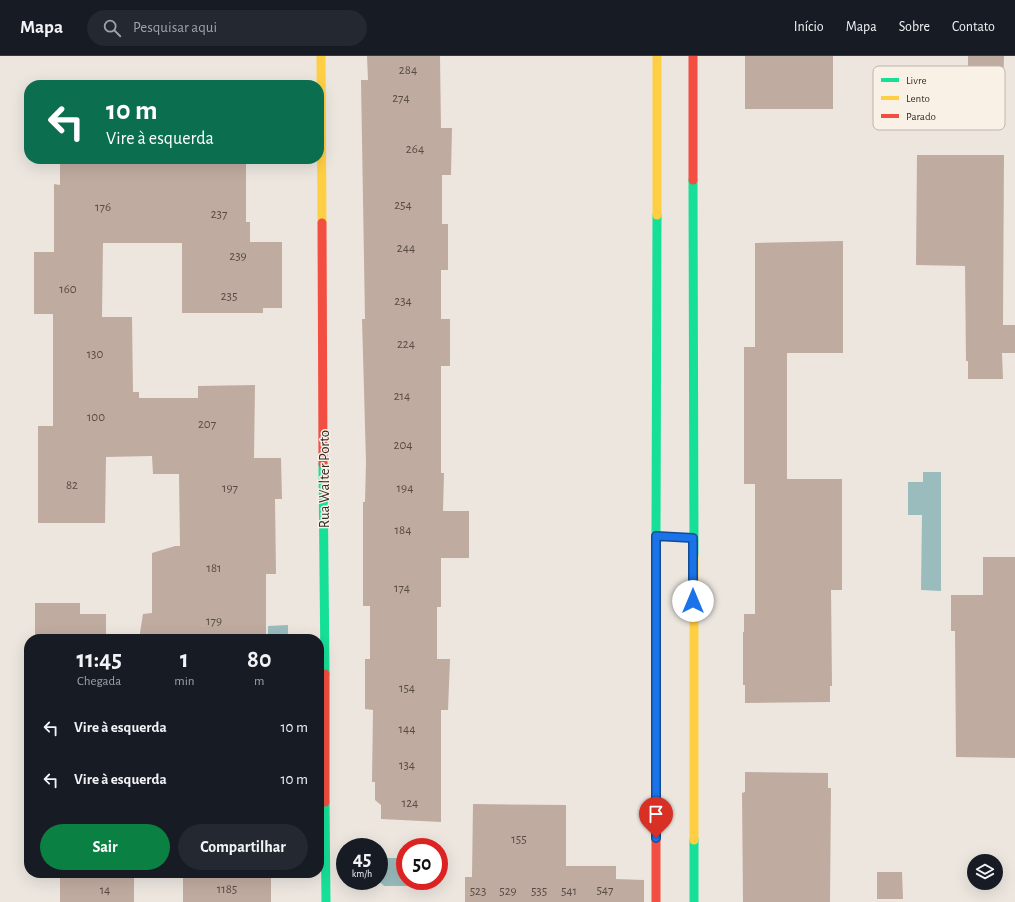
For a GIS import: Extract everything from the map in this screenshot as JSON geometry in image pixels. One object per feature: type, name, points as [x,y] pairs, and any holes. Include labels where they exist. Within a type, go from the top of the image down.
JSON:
[{"type":"main road","name":"Rua Walter Porto","points":[[321,56],[321,80]]},
{"type":"main road","points":[[656,902],[657,56]]},
{"type":"main road","points":[[693,56],[694,902]]},
{"type":"main road","name":"Rua Walter Porto","points":[[322,164],[326,902]]},
{"type":"main road","points":[[656,536],[693,538]]},
{"type":"water","points":[[923,472],[941,472],[941,591],[921,590],[922,515],[908,515],[908,482],[923,482]]},
{"type":"water","points":[[288,625],[288,634],[268,634],[268,626]]},
{"type":"water","points":[[388,858],[396,858],[396,886],[388,886]]},
{"type":"building","points":[[367,56],[440,56],[441,128],[452,128],[451,175],[442,175],[442,224],[448,224],[448,270],[441,270],[441,319],[450,319],[450,366],[441,366],[441,473],[444,473],[443,511],[469,511],[469,558],[441,558],[441,607],[437,607],[437,659],[450,659],[448,710],[441,710],[441,822],[381,819],[381,805],[375,800],[375,782],[372,782],[373,710],[365,709],[365,659],[370,659],[370,606],[363,606],[363,502],[365,502],[366,462],[362,319],[365,319],[361,80],[368,80]]},
{"type":"building","points":[[745,56],[833,56],[833,109],[745,109]]},
{"type":"building","points":[[968,56],[1004,56],[1004,66],[968,66]]},
{"type":"building","points":[[917,155],[1004,155],[1003,325],[1015,325],[1015,353],[1002,353],[1003,379],[968,379],[968,361],[966,361],[965,266],[916,265]]},
{"type":"building","points":[[60,164],[246,164],[246,222],[250,222],[250,242],[282,242],[282,308],[263,308],[263,313],[182,313],[182,243],[103,243],[102,317],[132,317],[133,392],[139,392],[139,398],[198,398],[198,386],[255,385],[254,458],[281,458],[282,499],[275,499],[276,574],[266,574],[266,634],[140,634],[143,614],[152,613],[152,553],[175,546],[180,546],[179,474],[153,474],[152,456],[106,457],[105,523],[38,523],[38,426],[53,426],[53,314],[34,314],[34,252],[54,252],[54,184],[60,185]]},
{"type":"building","points":[[843,241],[843,353],[787,353],[787,479],[842,479],[842,590],[831,590],[832,686],[830,686],[830,702],[745,703],[745,685],[743,685],[744,614],[755,614],[755,484],[744,484],[744,347],[755,347],[755,243]]},
{"type":"building","points":[[983,557],[1015,557],[1015,758],[956,757],[955,631],[951,631],[951,595],[983,595]]},
{"type":"building","points":[[35,603],[80,603],[80,614],[106,614],[106,634],[35,634]]},
{"type":"building","points":[[745,772],[828,773],[828,788],[831,788],[830,902],[743,902],[742,793],[745,792]]},
{"type":"building","points":[[473,804],[566,805],[566,866],[616,866],[616,879],[644,880],[644,902],[465,902],[465,877],[472,877]]},
{"type":"building","points":[[877,872],[902,872],[903,899],[877,899]]},
{"type":"building","points":[[60,878],[134,878],[134,902],[60,902]]},
{"type":"building","points":[[183,878],[271,878],[271,902],[183,902]]},
{"type":"traffic: fast","points":[[693,180],[694,555]]},
{"type":"traffic: fast","points":[[656,536],[657,215]]},
{"type":"traffic: fast","points":[[323,464],[325,674]]},
{"type":"traffic: fast","points":[[325,802],[326,902]]},
{"type":"traffic: fast","points":[[694,840],[694,902]]},
{"type":"traffic: slow","points":[[321,56],[321,80]]},
{"type":"traffic: slow","points":[[657,56],[657,215]]},
{"type":"traffic: slow","points":[[322,164],[322,223]]},
{"type":"traffic: slow","points":[[656,536],[693,538]]},
{"type":"traffic: slow","points":[[656,536],[656,765]]},
{"type":"traffic: slow","points":[[694,555],[694,840]]},
{"type":"traffic: jam","points":[[693,56],[693,180]]},
{"type":"traffic: jam","points":[[322,223],[323,464]]},
{"type":"traffic: jam","points":[[325,674],[325,802]]},
{"type":"traffic: jam","points":[[656,765],[656,902]]},
{"type":"route","points":[[656,838],[656,536],[693,538],[693,601]]}]
